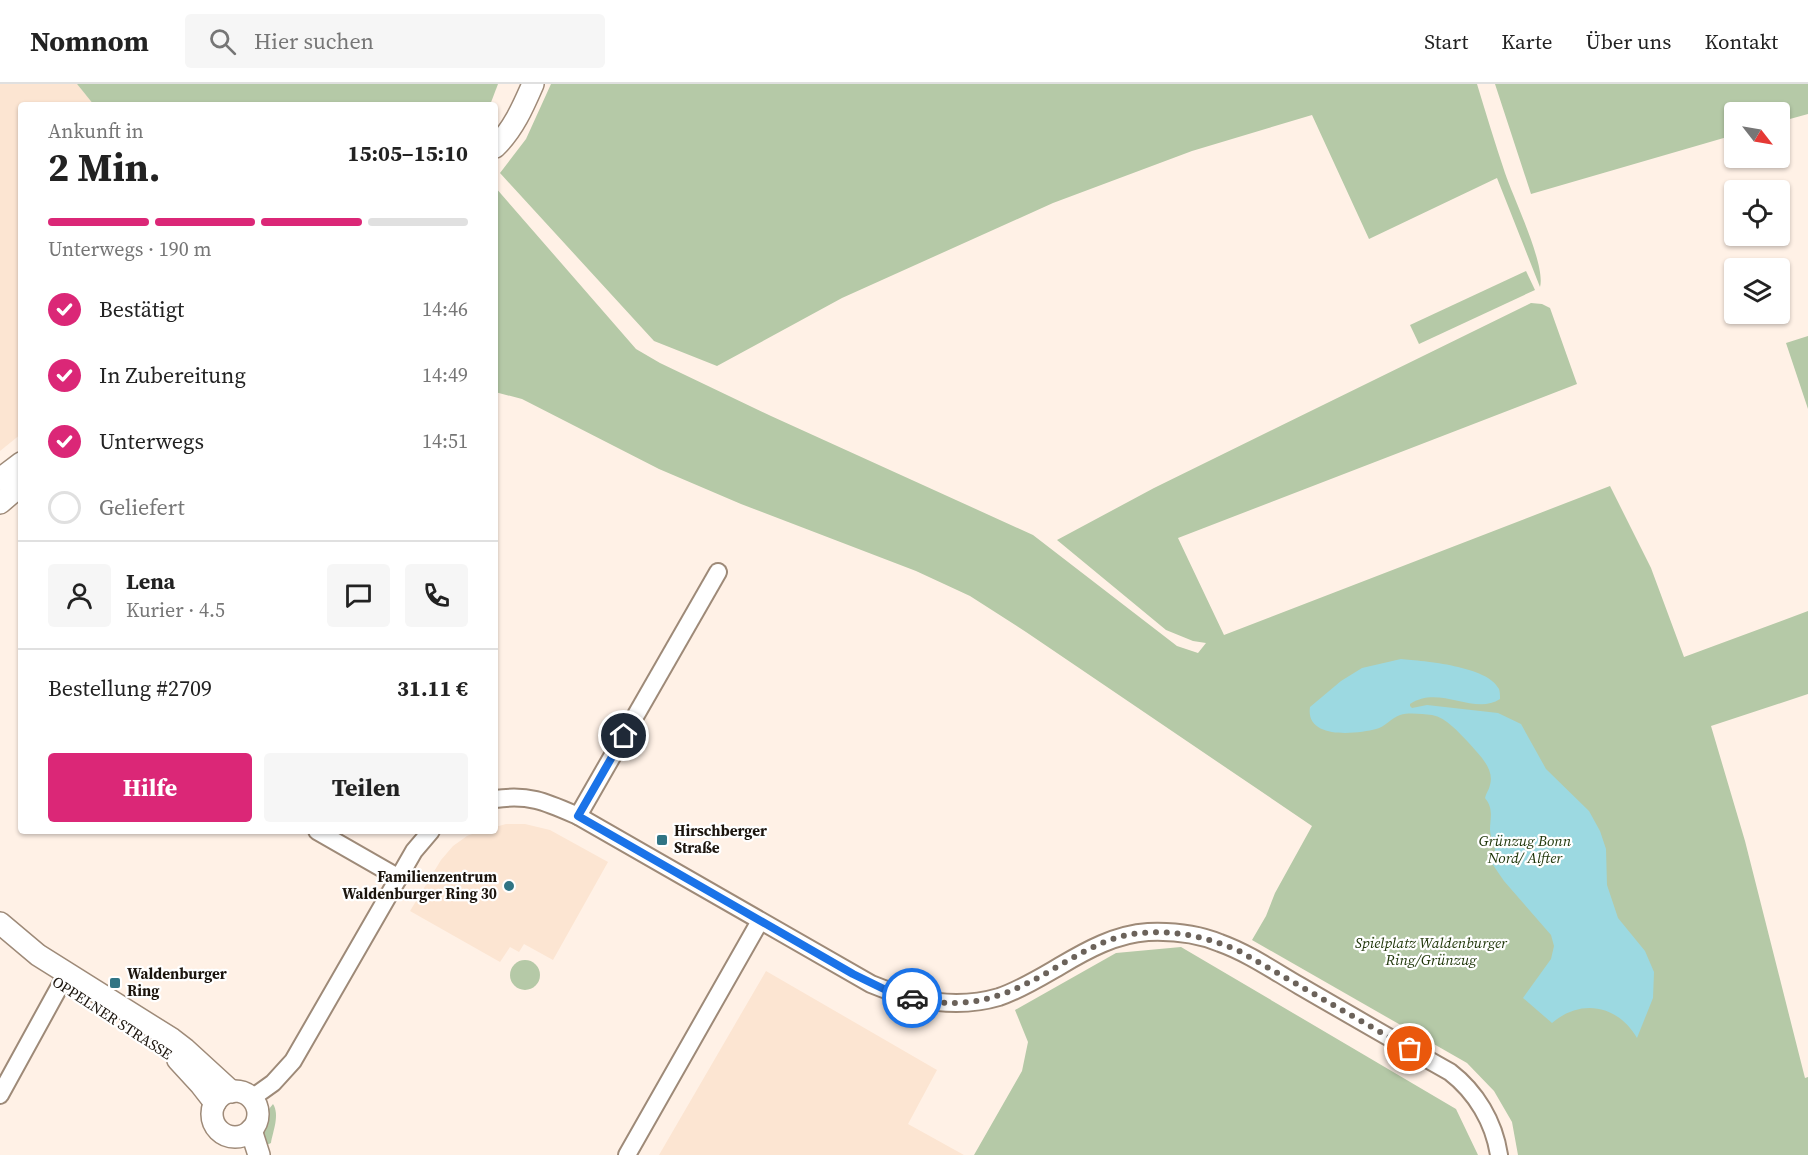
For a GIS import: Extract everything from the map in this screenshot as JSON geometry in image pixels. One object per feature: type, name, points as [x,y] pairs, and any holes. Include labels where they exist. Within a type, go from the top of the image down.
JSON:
[{"type":"street","points":[[498,131],[516,84]]},
{"type":"street","points":[[498,144],[507,136],[533,84]]},
{"type":"street","points":[[0,479],[18,465]]},
{"type":"street","points":[[0,503],[18,488]]},
{"type":"street","points":[[578,816],[718,572]]},
{"type":"street","points":[[498,799],[520,796],[542,800],[578,816],[871,984],[890,992],[933,1003],[958,1004],[999,997],[1101,944],[1122,936],[1148,932],[1180,934],[1219,942],[1239,951],[1450,1072],[1472,1092],[1487,1117],[1494,1131],[1499,1155]]},
{"type":"street","points":[[322,834],[399,878]]},
{"type":"street","points":[[259,1155],[241,1141],[219,1130],[213,1117],[233,1098],[273,1083],[293,1061],[414,850],[428,834]]},
{"type":"street","points":[[627,1155],[760,921]]},
{"type":"street","name":"OPPELNER STRASSE","points":[[0,923],[64,979]]},
{"type":"street","name":"OPPELNER STRASSE","points":[[0,942],[172,1039],[185,1049],[233,1098]]},
{"type":"street","points":[[0,1095],[64,979]]},
{"type":"street","points":[[233,1098],[256,1104],[258,1118],[241,1141]]},
{"type":"shaded area","points":[[0,84],[77,84],[92,102],[18,102],[18,436],[0,451]]},
{"type":"shaded area","name":"Familienzentrum Waldenburger Ring 30","points":[[525,824],[550,830],[608,862],[553,960],[524,944],[519,952],[510,947],[500,962],[410,911],[441,860],[453,846],[472,834],[498,834],[498,826]]},
{"type":"shaded area","points":[[766,971],[937,1070],[908,1124],[964,1155],[659,1155]]},
{"type":"green space","points":[[77,84],[498,84],[491,102],[92,102]]},
{"type":"green space","points":[[551,84],[1477,84],[1505,173],[1534,248],[1541,277],[1540,287],[1497,178],[1369,239],[1312,115],[1192,151],[1053,203],[842,298],[717,366],[654,341],[500,173],[526,139]]},
{"type":"green space","points":[[1495,84],[1808,84],[1808,114],[1790,119],[1790,102],[1724,102],[1724,138],[1531,194]]},
{"type":"green space","name":"Grünzug Bonn Nord/ Alfter","points":[[498,190],[636,349],[660,363],[771,416],[1033,535],[1177,646],[1198,653],[1206,643],[1193,641],[1166,630],[1057,540],[1154,488],[1531,303],[1542,304],[1550,308],[1577,384],[1178,538],[1224,635],[1610,486],[1651,568],[1684,657],[1808,611],[1808,694],[1711,726],[1745,841],[1805,1078],[1808,1077],[1808,1155],[1518,1155],[1512,1122],[1494,1091],[1467,1063],[1252,940],[1312,826],[970,596],[916,571],[741,504],[659,469],[522,399],[498,393]]},
{"type":"green space","points":[[1526,271],[1535,290],[1419,344],[1410,325]]},
{"type":"green space","points":[[1808,336],[1808,409],[1786,343]]},
{"type":"green space","points":[[1181,947],[1456,1109],[1478,1155],[974,1155],[1022,1071],[1028,1042],[1015,1010],[1116,953]]},
{"type":"green space","points":[[525,960],[536,964],[540,975],[536,986],[525,990],[514,986],[510,975],[514,964]]},
{"type":"green space","points":[[273,1104],[276,1118],[271,1143],[260,1148],[262,1124]]},
{"type":"water","points":[[1401,659],[1454,666],[1493,681],[1499,689],[1500,699],[1490,703],[1468,703],[1433,697],[1421,699],[1410,706],[1412,708],[1427,705],[1498,713],[1521,724],[1546,769],[1589,811],[1600,831],[1606,849],[1607,885],[1618,918],[1645,951],[1654,972],[1653,998],[1637,1038],[1620,1018],[1609,1012],[1587,1008],[1575,1010],[1552,1023],[1523,998],[1551,959],[1554,946],[1551,935],[1504,881],[1491,862],[1495,849],[1490,830],[1491,810],[1485,798],[1490,785],[1490,773],[1481,756],[1456,730],[1437,717],[1420,714],[1400,715],[1376,729],[1345,733],[1324,730],[1311,718],[1310,707],[1341,681],[1362,668]]},
{"type":"way so far","points":[[912,998],[933,1003],[958,1004],[999,997],[1022,987],[1072,958],[1122,936],[1148,932],[1180,934],[1219,942],[1239,951],[1410,1049]]},
{"type":"place","name":"Hirschberger Straße","points":[[662,840]]},
{"type":"place","name":"Familienzentrum Waldenburger Ring 30","points":[[509,886]]},
{"type":"place","name":"Waldenburger Ring","points":[[115,983]]},
{"type":"route","points":[[624,736],[578,816],[871,984],[912,998]]},
{"type":"park label","name":"Spielplatz Waldenburger Ring/Grünzug","points":[[1431,952]]}]
